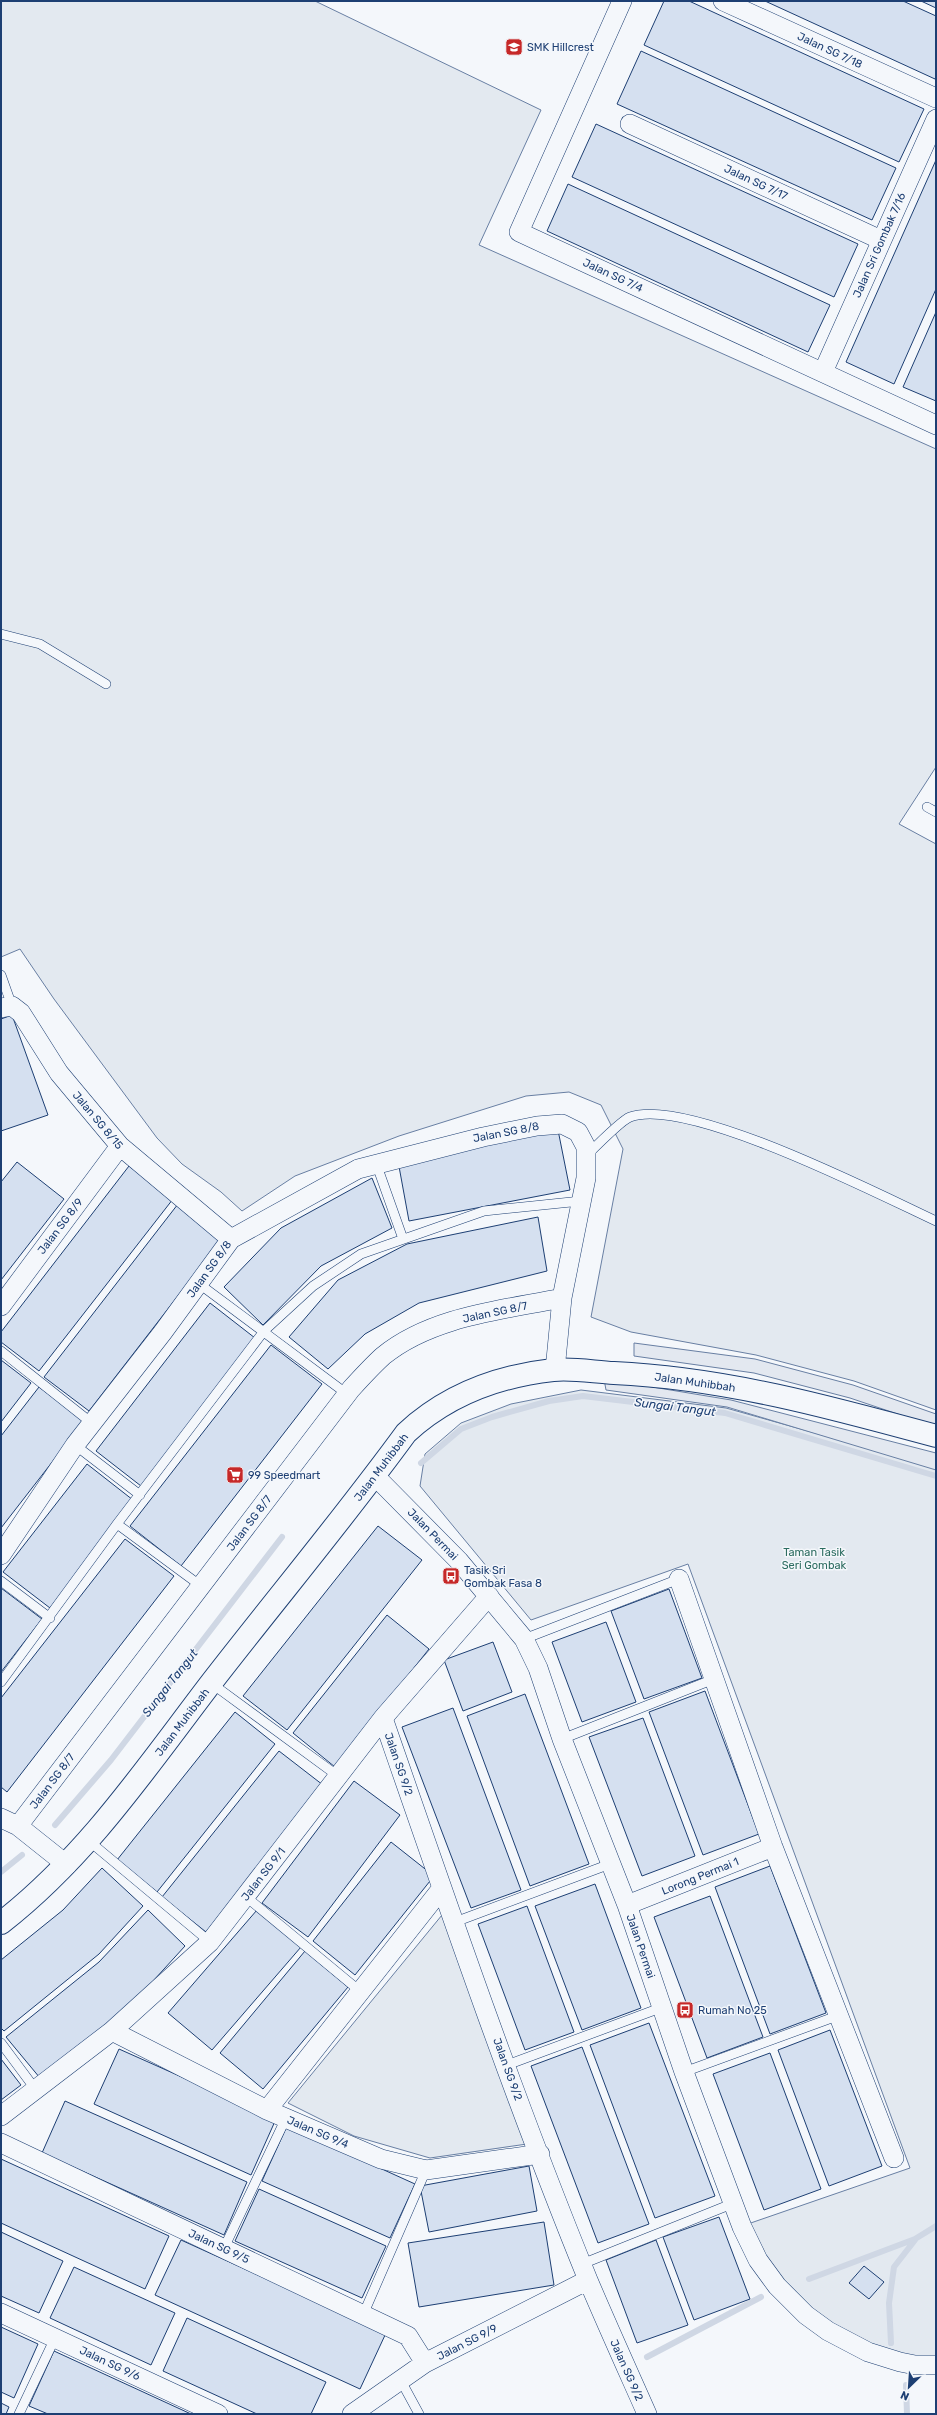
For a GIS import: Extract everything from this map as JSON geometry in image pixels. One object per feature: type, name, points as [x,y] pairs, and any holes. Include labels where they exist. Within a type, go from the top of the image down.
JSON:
[{"type":"street","name":"Jalan SG 7/4","points":[[622,1],[519,232],[936,425]]},
{"type":"street","name":"Jalan SG 7/18","points":[[723,1],[936,98]]},
{"type":"street","name":"Jalan Sri Gombak 7/16","points":[[823,372],[936,119]]},
{"type":"street","name":"Jalan SG 7/17","points":[[630,124],[881,240]]},
{"type":"street","name":"Jalan SG 8/15","points":[[6,1007],[21,1013],[59,1073],[120,1146],[231,1239]]},
{"type":"street","name":"Jalan SG 8/8","points":[[2,1552],[75,1445],[93,1424],[231,1239],[358,1169],[376,1163],[483,1136],[537,1126],[558,1124],[570,1128],[580,1136],[586,1147],[586,1156]]},
{"type":"street","name":"Jalan SG 8/9","points":[[1,1306],[120,1146]]},
{"type":"street","points":[[555,1370],[562,1298],[586,1178],[586,1156]]},
{"type":"street","name":"Jalan SG 8/7","points":[[9,1822],[201,1586],[347,1394],[384,1356],[429,1329],[470,1316],[562,1298]]},
{"type":"street","name":"Jalan Muhibbah","points":[[1,1922],[27,1903],[67,1865],[89,1841],[122,1801],[211,1683],[375,1476],[406,1432],[425,1415],[451,1399],[500,1380],[555,1370],[641,1374],[736,1387],[844,1411],[936,1436]]},
{"type":"street","name":"Jalan Permai","points":[[375,1476],[413,1512],[489,1596],[524,1639],[538,1668],[562,1739],[627,1904],[684,2072],[742,2227],[758,2260],[777,2286],[806,2315],[828,2331],[868,2352],[915,2365],[936,2365]]},
{"type":"street","points":[[679,1579],[773,1846],[837,2016],[894,2158]]},
{"type":"street","name":"Jalan SG 9/1","points":[[1,2116],[112,2031],[210,1942],[383,1718],[489,1596]]},
{"type":"street","name":"Jalan SG 9/2","points":[[383,1718],[442,1888],[540,2154],[585,2272],[647,2414]]},
{"type":"street","points":[[9,1822],[67,1865]]},
{"type":"street","name":"Lorong Permai 1","points":[[627,1904],[773,1846]]},
{"type":"street","points":[[267,2110],[442,1888]]},
{"type":"street","name":"Jalan SG 9/4","points":[[112,2031],[267,2110],[381,2159],[426,2170],[540,2154]]},
{"type":"street","name":"Jalan SG 9/5","points":[[1,2143],[408,2336],[425,2363]]},
{"type":"street","name":"Jalan SG 9/9","points":[[352,2414],[400,2379],[425,2363],[585,2272]]},
{"type":"street","name":"Jalan SG 9/6","points":[[1,2313],[218,2414]]},
{"type":"lane","points":[[1,634],[40,644],[106,684]]},
{"type":"lane","points":[[927,807],[936,812]]},
{"type":"lane","points":[[1,975],[6,1007]]},
{"type":"lane","points":[[586,1156],[629,1117],[665,1114],[745,1136],[936,1221]]},
{"type":"lane","points":[[376,1163],[403,1238]]},
{"type":"lane","points":[[1,1682],[50,1618],[117,1524],[264,1331],[313,1286],[361,1254],[403,1238],[484,1211],[581,1201]]},
{"type":"lane","points":[[198,1283],[347,1394]]},
{"type":"lane","points":[[1,1351],[93,1424]]},
{"type":"lane","points":[[75,1445],[140,1495]]},
{"type":"lane","points":[[117,1524],[201,1586]]},
{"type":"lane","points":[[524,1639],[679,1579]]},
{"type":"lane","points":[[1,1581],[50,1618]]},
{"type":"lane","points":[[562,1739],[714,1679]]},
{"type":"lane","points":[[211,1683],[338,1776]]},
{"type":"lane","points":[[89,1841],[210,1942]]},
{"type":"lane","points":[[455,1922],[610,1864]]},
{"type":"lane","points":[[246,1896],[361,1992]]},
{"type":"lane","points":[[507,2065],[663,2007]]},
{"type":"lane","points":[[684,2072],[837,2016]]},
{"type":"lane","points":[[1,2043],[36,2090]]},
{"type":"lane","points":[[224,2248],[286,2118]]},
{"type":"lane","points":[[363,2315],[426,2170]]},
{"type":"lane","points":[[585,2272],[734,2203]]},
{"type":"lane","points":[[20,2414],[55,2338]]},
{"type":"lane","points":[[400,2379],[419,2414]]},
{"type":"green space","points":[[1,1],[315,1],[541,110],[479,245],[936,449],[936,767],[899,824],[936,844],[936,1410],[854,1381],[756,1355],[631,1332],[591,1317],[623,1149],[601,1105],[569,1092],[526,1096],[399,1136],[295,1176],[242,1211],[221,1192],[182,1164],[157,1138],[54,999],[20,949],[1,957]]},
{"type":"green space","name":"Taman Tasik Seri Gombak","points":[[581,1390],[726,1408],[936,1467],[936,2364],[911,2364],[815,2321],[742,2226],[910,2168],[688,1564],[531,1620],[420,1486],[425,1454],[461,1423],[511,1404]]},
{"type":"green space","points":[[442,1915],[527,2144],[430,2158],[354,2136],[288,2103]]},
{"type":"shaded area","points":[[634,1343],[755,1359],[853,1385],[936,1414],[936,1427],[850,1398],[754,1373],[634,1356]]},
{"type":"shaded area","points":[[604,1379],[731,1400],[936,1453],[936,1470],[727,1407],[606,1390]]},
{"type":"building","points":[[664,1],[689,1],[924,109],[899,162],[644,45]]},
{"type":"building","points":[[765,1],[903,1],[936,16],[935,79]]},
{"type":"building","points":[[921,1],[936,1],[936,8]]},
{"type":"building","points":[[641,51],[896,168],[872,220],[617,104]]},
{"type":"building","points":[[596,124],[858,244],[834,297],[572,177]]},
{"type":"building","points":[[936,160],[936,289],[894,384],[846,362]]},
{"type":"building","points":[[568,184],[830,305],[808,352],[547,231]]},
{"type":"building","points":[[936,312],[936,401],[903,387]]},
{"type":"building","points":[[12,1015],[48,1115],[1,1131],[1,1019]]},
{"type":"building","points":[[558,1130],[570,1190],[409,1221],[398,1161]]},
{"type":"building","points":[[17,1162],[64,1199],[1,1280],[1,1182]]},
{"type":"building","points":[[129,1166],[173,1199],[39,1371],[1,1342],[1,1332]]},
{"type":"building","points":[[372,1178],[392,1228],[321,1266],[263,1325],[224,1287],[281,1228]]},
{"type":"building","points":[[178,1204],[222,1239],[89,1411],[44,1377]]},
{"type":"building","points":[[538,1217],[547,1271],[419,1303],[365,1334],[328,1369],[289,1337],[338,1280],[407,1244]]},
{"type":"building","points":[[210,1303],[255,1338],[141,1486],[96,1451]]},
{"type":"building","points":[[271,1345],[322,1384],[181,1566],[130,1526]]},
{"type":"building","points":[[1,1360],[31,1383],[1,1422]]},
{"type":"building","points":[[39,1387],[84,1421],[1,1528],[1,1436]]},
{"type":"building","points":[[87,1464],[133,1500],[50,1608],[3,1572]]},
{"type":"building","points":[[378,1526],[422,1560],[287,1730],[243,1696]]},
{"type":"building","points":[[125,1539],[174,1576],[7,1792],[1,1787],[1,1698]]},
{"type":"building","points":[[1,1588],[42,1619],[1,1672]]},
{"type":"building","points":[[669,1589],[702,1678],[644,1699],[611,1611]]},
{"type":"building","points":[[387,1615],[429,1649],[335,1767],[293,1733]]},
{"type":"building","points":[[606,1622],[636,1702],[582,1722],[552,1642]]},
{"type":"building","points":[[493,1642],[512,1692],[463,1711],[444,1660]]},
{"type":"building","points":[[705,1691],[759,1834],[703,1855],[649,1712]]},
{"type":"building","points":[[525,1694],[589,1864],[530,1886],[467,1716]]},
{"type":"building","points":[[453,1708],[521,1890],[471,1908],[402,1727]]},
{"type":"building","points":[[235,1712],[275,1744],[157,1892],[117,1860]]},
{"type":"building","points":[[643,1718],[695,1856],[642,1876],[589,1737]]},
{"type":"building","points":[[279,1751],[323,1785],[206,1932],[162,1897]]},
{"type":"building","points":[[354,1781],[400,1815],[308,1937],[262,1903]]},
{"type":"building","points":[[391,1842],[434,1876],[355,1975],[313,1941]]},
{"type":"building","points":[[770,1866],[826,2013],[770,2034],[715,1887]]},
{"type":"building","points":[[102,1868],[143,1906],[99,1954],[4,2031],[1,2028],[1,1960],[63,1910]]},
{"type":"building","points":[[595,1884],[641,2008],[582,2030],[535,1906]]},
{"type":"building","points":[[710,1896],[763,2037],[707,2058],[654,1917]]},
{"type":"building","points":[[527,1906],[574,2032],[525,2050],[478,1924]]},
{"type":"building","points":[[148,1910],[185,1946],[133,2003],[40,2078],[6,2037],[99,1962]]},
{"type":"building","points":[[257,1910],[301,1947],[212,2050],[168,2013]]},
{"type":"building","points":[[305,1951],[348,1987],[263,2089],[220,2053]]},
{"type":"building","points":[[649,2023],[715,2196],[655,2218],[590,2045]]},
{"type":"building","points":[[830,2030],[882,2166],[829,2186],[778,2050]]},
{"type":"building","points":[[582,2047],[649,2224],[598,2243],[531,2066]]},
{"type":"building","points":[[119,2049],[276,2119],[251,2175],[94,2104]]},
{"type":"building","points":[[770,2053],[821,2189],[764,2210],[713,2074]]},
{"type":"building","points":[[1,2059],[21,2085],[1,2100]]},
{"type":"building","points":[[65,2101],[247,2182],[224,2235],[42,2153]]},
{"type":"building","points":[[287,2126],[415,2184],[390,2238],[262,2181]]},
{"type":"building","points":[[1,2159],[169,2236],[145,2289],[1,2223]]},
{"type":"building","points":[[529,2166],[537,2211],[429,2232],[420,2186]]},
{"type":"building","points":[[259,2189],[386,2246],[362,2298],[235,2241]]},
{"type":"building","points":[[719,2217],[750,2299],[694,2320],[663,2237]]},
{"type":"building","points":[[544,2222],[554,2285],[419,2307],[408,2243]]},
{"type":"building","points":[[1,2232],[63,2261],[39,2313],[1,2296]]},
{"type":"building","points":[[181,2240],[386,2333],[360,2389],[155,2295]]},
{"type":"building","points":[[656,2240],[688,2325],[637,2343],[606,2260]]},
{"type":"building","points":[[864,2266],[884,2282],[869,2299],[849,2283]]},
{"type":"building","points":[[74,2267],[175,2313],[151,2365],[50,2318]]},
{"type":"building","points":[[187,2318],[326,2382],[311,2414],[257,2414],[163,2371]]},
{"type":"building","points":[[1,2327],[38,2344],[14,2398],[1,2392]]},
{"type":"building","points":[[54,2351],[191,2414],[48,2414],[29,2406]]},
{"type":"building","points":[[1,2403],[9,2407],[6,2414],[1,2414]]},
{"type":"waterway","name":"Sungai Tangut","points":[[421,1463],[461,1429],[492,1417],[549,1401],[583,1396],[725,1413],[936,1476]]},
{"type":"waterway","name":"Sungai Tangut","points":[[55,1825],[111,1760],[282,1537]]},
{"type":"waterway","name":"Sungai Tangut","points":[[1,1872],[22,1855]]},
{"type":"waterway","points":[[809,2279],[915,2239],[936,2226]]},
{"type":"waterway","points":[[891,2343],[889,2303],[894,2267],[915,2240]]},
{"type":"waterway","points":[[647,2357],[761,2297]]},
{"type":"waterway","points":[[906,2385],[907,2414]]},
{"type":"place","name":"SMK Hillcrest","points":[[514,47]]},
{"type":"place","name":"99 Speedmart","points":[[235,1475]]},
{"type":"place","name":"Tasik Sri Gombak Fasa 8","points":[[451,1576]]},
{"type":"place","name":"Rumah No 25","points":[[685,2010]]}]
